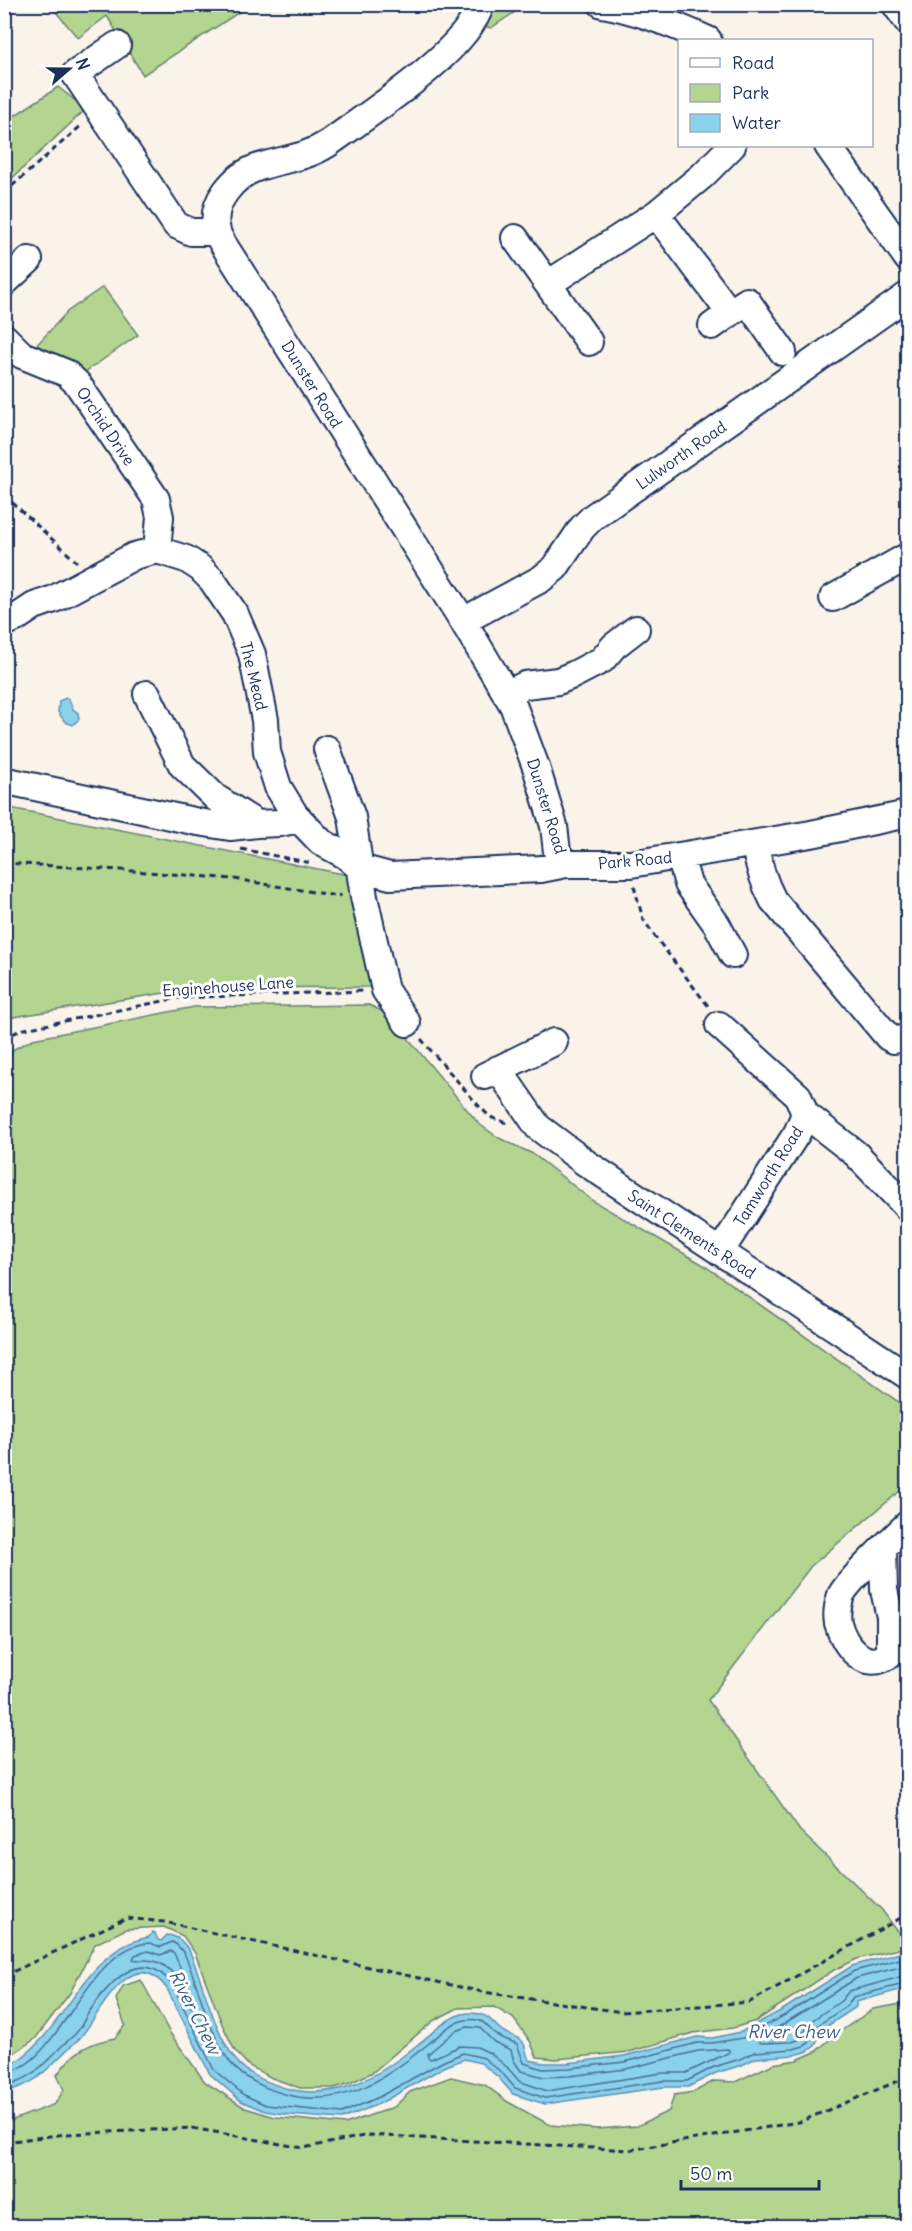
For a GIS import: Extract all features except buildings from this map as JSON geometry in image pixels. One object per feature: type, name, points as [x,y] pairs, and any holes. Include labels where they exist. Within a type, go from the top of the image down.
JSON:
[{"type":"street","points":[[117,45],[75,74],[176,225],[191,232],[217,232],[215,220],[220,198],[233,182],[257,167],[298,158],[314,152],[329,142],[434,64],[462,36],[481,4]]},
{"type":"street","points":[[896,4],[908,22]]},
{"type":"street","points":[[612,5],[683,28],[706,39]]},
{"type":"street","points":[[548,284],[656,214],[702,176],[731,147]]},
{"type":"street","points":[[829,147],[908,259]]},
{"type":"street","points":[[656,214],[736,309],[783,352]]},
{"type":"street","name":"Dunster Road","points":[[217,232],[463,621],[513,705],[554,826],[557,852],[566,864]]},
{"type":"street","points":[[515,238],[589,342]]},
{"type":"street","points":[[4,283],[29,260]]},
{"type":"street","name":"Lulworth Road","points":[[463,621],[541,579],[555,568],[582,528],[593,518],[908,295]]},
{"type":"street","name":"Orchid Drive","points":[[4,337],[22,355],[66,373],[77,383],[156,499],[160,517],[157,550]]},
{"type":"street","points":[[4,623],[134,556],[157,550]]},
{"type":"street","name":"The Mead","points":[[157,550],[186,559],[200,568],[212,580],[235,614],[252,654],[265,720],[267,752],[278,787],[299,819],[321,842],[345,855],[361,877]]},
{"type":"street","points":[[834,598],[908,556]]},
{"type":"street","points":[[506,694],[525,685],[558,681],[573,675],[602,660],[614,646],[636,629]]},
{"type":"street","points":[[147,694],[182,765],[216,798],[257,824]]},
{"type":"street","points":[[327,749],[352,817],[361,877],[385,990],[407,1023]]},
{"type":"street","points":[[12,782],[230,827],[299,819]]},
{"type":"street","name":"Park Road","points":[[361,877],[541,869],[566,864],[631,864],[755,844],[908,814]]},
{"type":"street","points":[[755,844],[763,881],[773,900],[888,1037],[894,1040],[908,1038]]},
{"type":"street","points":[[680,856],[688,884],[717,925],[733,955]]},
{"type":"street","name":"Tamworth Road","points":[[719,1024],[798,1096],[805,1114],[797,1133],[720,1252]]},
{"type":"street","name":"Saint Clements Road","points":[[554,1042],[492,1072],[538,1127],[586,1163],[908,1377]]},
{"type":"street","points":[[805,1114],[856,1154],[908,1208]]},
{"type":"street","points":[[883,1549],[908,1524]]},
{"type":"path","points":[[4,193],[99,110]]},
{"type":"path","points":[[4,495],[76,561],[100,574]]},
{"type":"path","points":[[4,864],[234,879],[337,896],[361,877]]},
{"type":"path","points":[[631,864],[643,919],[719,1024]]},
{"type":"path","name":"Enginehouse Lane","points":[[4,1039],[20,1030],[178,998],[385,990]]},
{"type":"path","points":[[4,1976],[126,1918],[164,1922],[483,1992],[622,2013],[750,2002],[908,1914]]},
{"type":"path","points":[[4,2142],[66,2134],[192,2128],[303,2148],[369,2135],[629,2150],[799,2122],[908,2077]]},
{"type":"green space","points":[[50,5],[250,5],[143,75],[107,16],[78,38]]},
{"type":"green space","points":[[498,5],[515,5],[518,10],[491,28],[484,26]]},
{"type":"green space","points":[[58,87],[86,109],[5,185],[5,122]]},
{"type":"green space","points":[[103,287],[138,335],[81,375],[32,350],[68,311]]},
{"type":"green space","points":[[5,807],[353,876],[374,987],[196,988],[13,1017],[5,1025]]},
{"type":"green space","points":[[369,1005],[388,1014],[479,1124],[499,1138],[533,1154],[593,1201],[702,1264],[907,1408],[907,1485],[811,1566],[708,1700],[800,1831],[882,1910],[907,1947],[857,1959],[834,1970],[756,2021],[733,2028],[693,2033],[629,2052],[556,2059],[537,2057],[530,2041],[513,2018],[494,2007],[458,2008],[433,2021],[373,2072],[334,2088],[300,2088],[272,2078],[249,2066],[235,2051],[222,2024],[195,1953],[183,1936],[164,1927],[126,1929],[95,1944],[70,1993],[35,2039],[5,2059],[4,1061],[14,1049],[33,1039],[194,1007]]},
{"type":"green space","points":[[141,1980],[170,2033],[205,2082],[245,2108],[275,2117],[345,2124],[394,2107],[410,2092],[451,2077],[485,2085],[508,2102],[550,2125],[597,2129],[637,2126],[669,2111],[674,2095],[694,2092],[714,2081],[735,2082],[773,2064],[797,2060],[815,2052],[873,2009],[907,2003],[907,2226],[5,2226],[5,2123],[55,2104],[64,2090],[57,2075],[69,2060],[82,2050],[115,2038],[125,2025],[116,1999],[123,1986]]},
{"type":"water","points":[[66,698],[78,713],[79,719],[73,725],[65,722],[58,712],[59,701]]},
{"type":"water","name":"River Chew","points":[[153,1932],[161,1941],[167,1935],[177,1938],[189,1950],[215,2020],[235,2059],[251,2073],[265,2081],[285,2088],[304,2091],[322,2092],[356,2084],[402,2057],[445,2022],[461,2014],[479,2014],[490,2019],[504,2032],[523,2042],[529,2060],[544,2063],[568,2063],[624,2056],[697,2037],[712,2038],[741,2032],[784,2009],[852,1966],[907,1951],[907,1988],[856,2002],[856,2007],[821,2030],[815,2046],[806,2052],[756,2058],[716,2073],[688,2087],[664,2087],[545,2104],[513,2094],[481,2063],[464,2059],[444,2067],[381,2103],[342,2119],[265,2111],[241,2101],[210,2074],[167,1989],[154,1976],[141,1973],[129,1977],[117,1987],[79,2039],[42,2074],[23,2086],[5,2092],[5,2068],[26,2054],[44,2036],[89,1976],[105,1959],[125,1945],[149,1937]]}]
